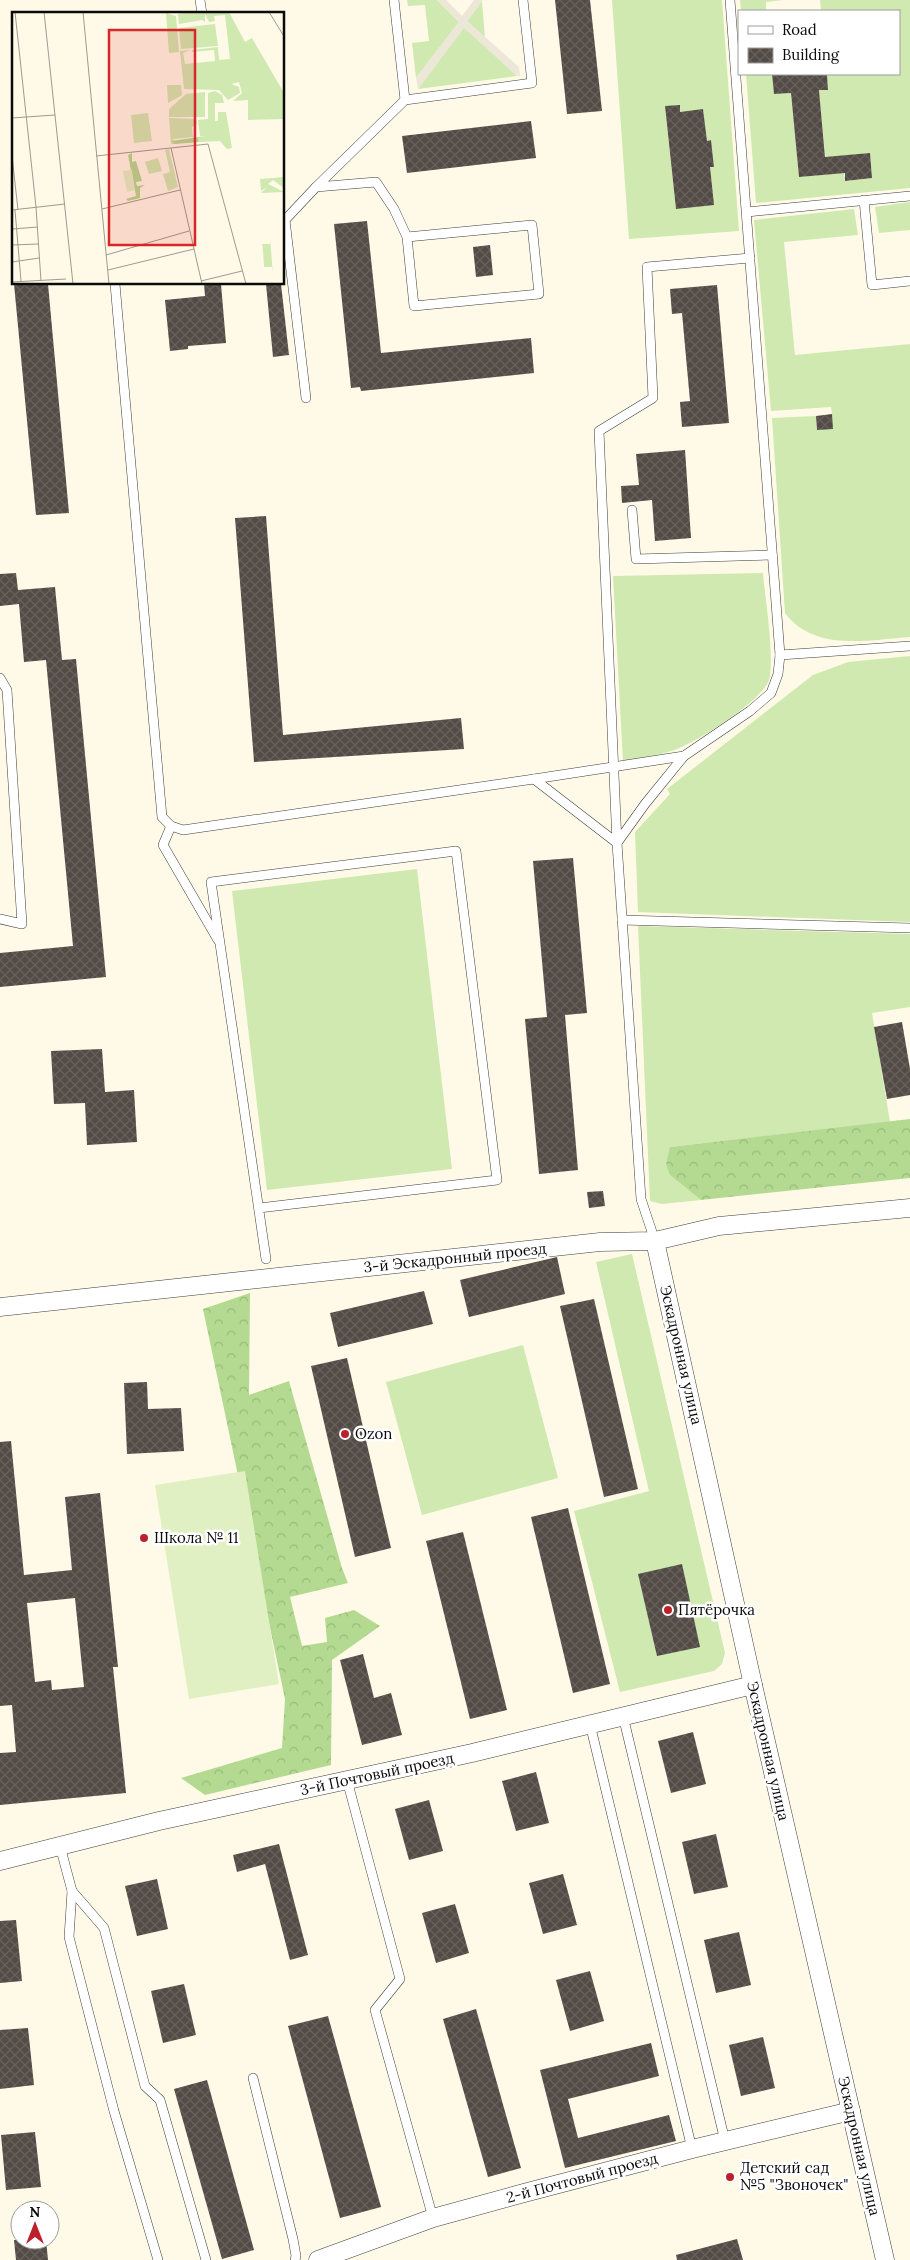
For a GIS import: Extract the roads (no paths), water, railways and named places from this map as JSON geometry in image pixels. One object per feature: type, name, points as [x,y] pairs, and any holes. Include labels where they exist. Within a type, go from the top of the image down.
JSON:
[{"type":"street","name":"3-й Эскадронный проезд","points":[[0,1307],[600,1242],[655,1241],[719,1226],[910,1208]]},
{"type":"street","name":"Эскадронная улица","points":[[655,1241],[753,1685],[885,2260]]},
{"type":"street","name":"3-й Почтовый проезд","points":[[0,1861],[159,1821],[347,1780],[753,1685]]},
{"type":"street","name":"2-й Почтовый проезд","points":[[318,2260],[433,2218],[692,2149],[851,2111]]},
{"type":"lane","points":[[394,0],[405,100]]},
{"type":"lane","points":[[285,219],[405,100],[532,82],[523,0]]},
{"type":"lane","points":[[617,843],[645,804],[684,756],[750,711],[771,693],[778,674],[780,655],[730,0]]},
{"type":"lane","points":[[316,187],[376,182],[394,209],[407,237],[414,306],[539,294],[532,225],[407,237]]},
{"type":"lane","points":[[747,212],[910,196]]},
{"type":"lane","points":[[864,200],[872,285],[910,281]]},
{"type":"lane","points":[[285,228],[306,398]]},
{"type":"lane","points":[[655,1241],[641,1199],[617,843],[599,431],[653,398],[647,267],[750,258]]},
{"type":"lane","points":[[115,285],[160,800],[162,817],[171,826],[189,829],[684,756]]},
{"type":"lane","points":[[632,510],[636,559],[772,555]]},
{"type":"lane","points":[[780,655],[910,646]]},
{"type":"lane","points":[[0,678],[7,690],[22,924],[0,919]]},
{"type":"lane","points":[[534,779],[617,843]]},
{"type":"lane","points":[[171,826],[163,845],[220,945]]},
{"type":"lane","points":[[259,1208],[497,1180],[456,851],[211,882],[266,1259]]},
{"type":"lane","points":[[622,920],[910,928]]},
{"type":"lane","points":[[623,1716],[725,2141]]},
{"type":"lane","points":[[590,1724],[692,2149]]},
{"type":"lane","points":[[347,1780],[400,1979],[375,2010],[433,2218]]},
{"type":"lane","points":[[60,1846],[72,1891],[69,1937],[114,2111],[158,2260]]},
{"type":"lane","points":[[72,1891],[104,1928],[145,2086],[160,2100],[206,2260]]},
{"type":"lane","points":[[253,2078],[293,2239],[295,2260]]},
{"type":"place","name":"Ozon","points":[[345,1434]]},
{"type":"place","name":"Школа № 11","points":[[144,1538]]},
{"type":"place","name":"Пятёрочка","points":[[668,1610]]},
{"type":"place","name":"Детский сад №5 \"Звоночек\"","points":[[730,2177]]}]
